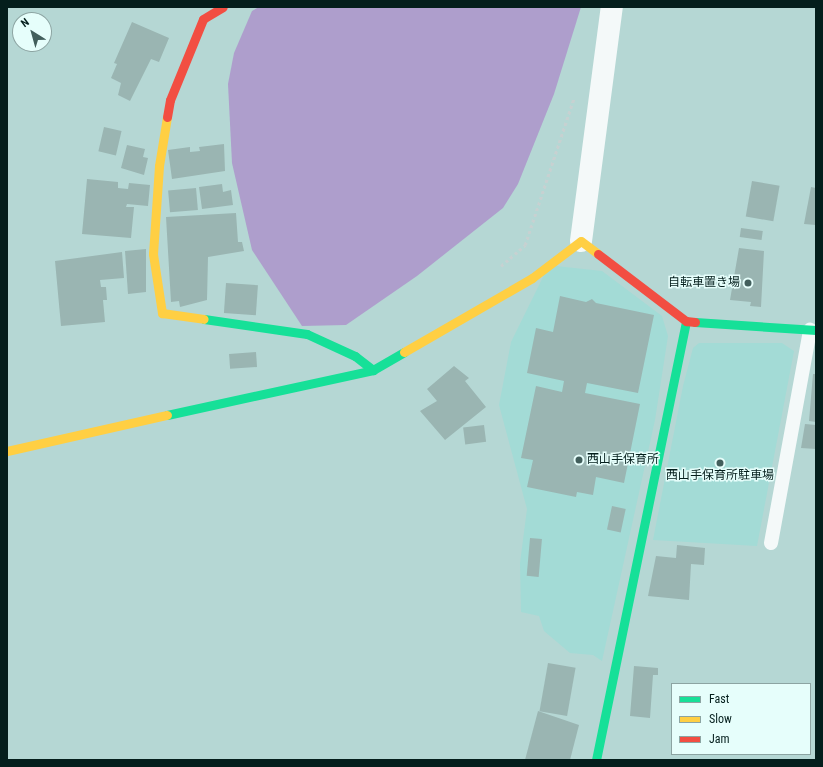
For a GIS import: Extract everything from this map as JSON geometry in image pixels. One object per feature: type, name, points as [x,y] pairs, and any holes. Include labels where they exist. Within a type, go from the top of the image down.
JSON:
[{"type":"street","points":[[223,7],[203,18],[170,100],[159,166],[153,254],[162,314],[307,334],[355,356],[373,370]]},
{"type":"street","points":[[7,451],[373,370],[532,278],[582,241],[612,7]]},
{"type":"street","points":[[582,241],[686,321],[813,330]]},
{"type":"street","points":[[596,760],[686,321]]},
{"type":"lane","points":[[771,543],[813,330]]},
{"type":"path","points":[[497,270],[525,244],[576,90]]},
{"type":"shaded area","points":[[259,7],[581,7],[554,94],[518,184],[503,208],[417,276],[346,325],[302,326],[252,250],[232,163],[228,84],[234,53],[252,11]]},
{"type":"shaded area","name":"西山手保育所","points":[[556,266],[602,271],[662,316],[668,336],[655,420],[602,661],[593,655],[570,653],[544,631],[539,616],[521,612],[520,563],[527,509],[499,405],[511,342],[545,273]]},
{"type":"shaded area","name":"西山手保育所駐車場","points":[[699,343],[782,343],[794,351],[757,546],[653,540],[683,386],[693,348]]},
{"type":"building","points":[[132,22],[169,38],[159,62],[151,59],[130,101],[118,95],[121,83],[111,78],[117,64],[114,63]]},
{"type":"building","points":[[104,127],[122,131],[116,155],[98,151]]},
{"type":"building","points":[[224,144],[225,171],[172,179],[168,150],[190,147],[190,152],[200,151],[199,147]]},
{"type":"building","points":[[127,145],[145,149],[143,157],[148,158],[144,175],[121,168]]},
{"type":"building","points":[[87,179],[118,182],[118,188],[128,189],[129,183],[150,185],[148,206],[127,204],[126,207],[134,207],[131,238],[82,234]]},
{"type":"building","points":[[752,181],[780,186],[773,221],[746,216]]},
{"type":"building","points":[[222,184],[223,192],[231,190],[233,205],[202,209],[199,187]]},
{"type":"building","points":[[811,187],[816,188],[816,225],[804,224]]},
{"type":"building","points":[[196,188],[198,210],[170,212],[168,190]]},
{"type":"building","points":[[236,213],[238,242],[242,242],[244,251],[208,257],[207,300],[180,307],[179,301],[171,302],[166,217]]},
{"type":"building","points":[[741,228],[763,231],[762,240],[740,237]]},
{"type":"building","name":"自転車置き場","points":[[739,248],[764,251],[761,307],[750,306],[751,302],[730,300]]},
{"type":"building","points":[[146,249],[146,292],[128,294],[125,251]]},
{"type":"building","points":[[122,252],[124,278],[100,280],[101,287],[106,287],[107,300],[103,300],[105,322],[61,326],[55,261]]},
{"type":"building","points":[[226,283],[258,285],[256,315],[224,313]]},
{"type":"building","name":"西山手保育所","points":[[560,296],[586,302],[592,299],[596,303],[654,315],[638,393],[587,383],[585,393],[640,404],[624,483],[596,477],[593,495],[577,492],[576,497],[527,487],[533,460],[521,458],[536,386],[562,392],[564,381],[527,373],[536,328],[553,332]]},
{"type":"building","points":[[256,352],[257,367],[230,369],[229,354]]},
{"type":"building","points":[[454,366],[469,378],[465,381],[486,407],[445,440],[420,411],[437,401],[427,389]]},
{"type":"building","points":[[813,374],[816,374],[816,422],[809,421]]},
{"type":"building","points":[[805,424],[816,425],[816,449],[801,448]]},
{"type":"building","points":[[484,425],[486,442],[465,444],[463,428]]},
{"type":"building","points":[[612,506],[626,509],[621,532],[607,529]]},
{"type":"building","points":[[530,538],[542,539],[539,577],[527,576]]},
{"type":"building","points":[[677,545],[705,548],[704,565],[691,564],[689,600],[648,596],[656,556],[676,558]]},
{"type":"building","points":[[548,663],[576,668],[567,716],[539,711]]},
{"type":"building","points":[[634,666],[658,668],[658,675],[653,675],[650,718],[630,716]]},
{"type":"building","points":[[538,711],[579,725],[570,760],[525,760]]},
{"type":"traffic: fast","points":[[204,319],[307,334],[355,356],[373,370]]},
{"type":"traffic: fast","points":[[596,760],[686,321]]},
{"type":"traffic: fast","points":[[695,322],[816,330]]},
{"type":"traffic: fast","points":[[167,415],[373,370],[404,352]]},
{"type":"traffic: slow","points":[[167,117],[159,166],[153,254],[162,313],[204,319]]},
{"type":"traffic: slow","points":[[404,352],[532,278],[581,241],[598,254]]},
{"type":"traffic: slow","points":[[7,451],[167,415]]},
{"type":"traffic: jam","points":[[167,117],[170,100],[203,19],[223,7]]},
{"type":"traffic: jam","points":[[598,254],[686,321],[695,322]]},
{"type":"place","name":"自転車置き場","points":[[748,283]]},
{"type":"place","name":"西山手保育所","points":[[579,460]]},
{"type":"place","name":"西山手保育所駐車場","points":[[720,463]]}]
